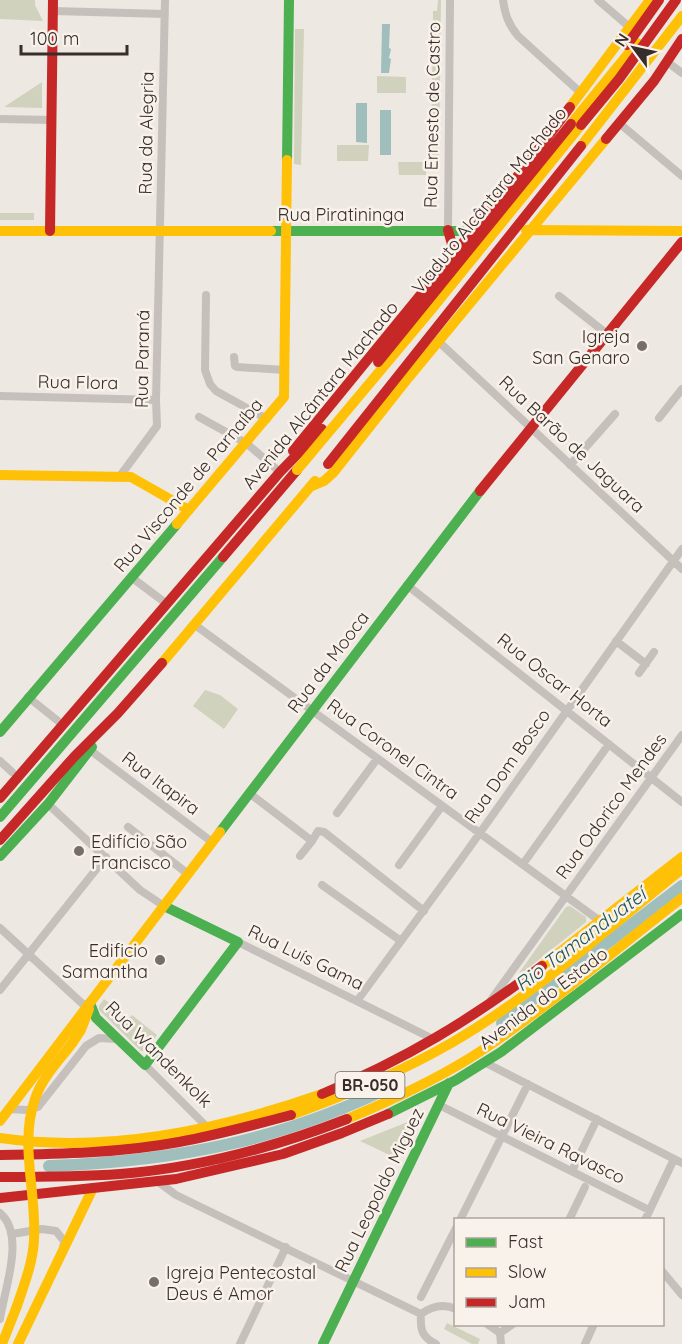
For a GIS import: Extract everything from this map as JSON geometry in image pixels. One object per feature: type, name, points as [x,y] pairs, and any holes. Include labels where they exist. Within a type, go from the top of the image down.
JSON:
[{"type":"main road","name":"Rua Visconde de Parnaíba","points":[[0,732],[284,397],[289,0]]},
{"type":"main road","name":"Avenida Alcântara Machado","points":[[0,798],[281,471],[294,451],[505,193],[650,0]]},
{"type":"main road","points":[[529,162],[545,146],[624,48],[659,0]]},
{"type":"main road","name":"Viaduto Alcântara Machado","points":[[281,471],[322,429],[599,90],[668,0]]},
{"type":"main road","name":"Viaduto Alcântara Machado","points":[[297,470],[619,79],[676,0]]},
{"type":"main road","points":[[50,231],[53,5]]},
{"type":"main road","name":"Viaduto Alcântara Machado","points":[[310,487],[651,58],[682,15]]},
{"type":"main road","points":[[0,840],[74,757],[118,713],[310,487],[324,481],[334,472],[644,92],[670,64],[682,39]]},
{"type":"main road","points":[[654,81],[678,50]]},
{"type":"main road","points":[[505,193],[509,199],[549,208]]},
{"type":"main road","points":[[447,230],[453,256]]},
{"type":"main road","name":"Rua Piratininga","points":[[0,231],[682,231]]},
{"type":"main road","name":"Rua da Mooca","points":[[0,1121],[407,585],[682,242]]},
{"type":"main road","points":[[461,247],[470,244],[500,247],[508,259]]},
{"type":"main road","name":"Avenida Alcântara Machado","points":[[0,816],[297,470]]},
{"type":"main road","points":[[0,474],[120,476],[140,481],[189,510]]},
{"type":"main road","points":[[272,500],[273,531]]},
{"type":"main road","points":[[0,856],[48,804],[118,713]]},
{"type":"main road","points":[[0,810],[18,794]]},
{"type":"main road","name":"Avenida do Estado","points":[[0,1138],[39,1144],[80,1144],[176,1134],[288,1106],[344,1085],[407,1055],[486,1007],[682,857]]},
{"type":"main road","name":"Avenida do Estado","points":[[0,1155],[117,1152],[188,1142],[289,1116],[341,1098],[413,1064],[498,1013],[682,869]]},
{"type":"main road","name":"Avenida do Estado","points":[[0,1177],[123,1174],[184,1166],[259,1148],[346,1120],[417,1088],[468,1059],[524,1021],[682,898]]},
{"type":"main road","name":"Rua Luís Gama","points":[[164,906],[238,942]]},
{"type":"main road","name":"Avenida do Estado","points":[[0,1198],[156,1181],[217,1171],[283,1154],[342,1133],[399,1109],[484,1062],[527,1033],[682,914]]},
{"type":"main road","points":[[145,1065],[238,942]]},
{"type":"main road","points":[[2,1344],[29,1268],[34,1241],[30,1153],[32,1111],[41,1086],[75,1040],[85,1021],[88,1005]]},
{"type":"main road","name":"Rua Wandenkolk","points":[[88,1005],[108,1030],[145,1065]]},
{"type":"main road","points":[[75,1040],[92,1029],[108,1030]]},
{"type":"main road","name":"Rua Leopoldo Miguez","points":[[323,1344],[449,1083]]},
{"type":"main road","points":[[18,1344],[93,1188]]},
{"type":"main road","points":[[10,1344],[11,1324]]},
{"type":"street","name":"Rua da Alegria","points":[[161,230],[165,0]]},
{"type":"street","name":"Rua Ernesto de Castro","points":[[447,230],[450,0]]},
{"type":"street","points":[[503,0],[505,14],[510,26],[518,36],[581,93]]},
{"type":"street","points":[[598,0],[630,28],[646,38],[655,50],[654,66],[644,92]]},
{"type":"street","points":[[53,5],[165,14]]},
{"type":"street","points":[[670,64],[682,73]]},
{"type":"street","points":[[0,119],[52,120]]},
{"type":"street","points":[[619,123],[682,176]]},
{"type":"street","name":"Rua Paraná","points":[[120,476],[157,426],[161,230]]},
{"type":"street","points":[[206,295],[205,370],[210,384],[216,391],[267,419]]},
{"type":"street","points":[[559,296],[607,334]]},
{"type":"street","name":"Rua Barão de Jaguara","points":[[439,342],[682,569]]},
{"type":"street","points":[[234,357],[237,367],[285,370]]},
{"type":"street","points":[[659,418],[682,389]]},
{"type":"street","name":"Rua Flora","points":[[0,396],[156,400]]},
{"type":"street","points":[[570,465],[615,414]]},
{"type":"street","points":[[200,416],[246,443],[281,471]]},
{"type":"street","name":"Rua Dom Bosco","points":[[357,1001],[682,549]]},
{"type":"street","points":[[131,577],[167,604]]},
{"type":"street","name":"Rua Oscar Horta","points":[[407,585],[682,802]]},
{"type":"street","name":"Rua Coronel Cintra","points":[[195,625],[600,921]]},
{"type":"street","points":[[616,641],[646,664]]},
{"type":"street","points":[[639,673],[654,652]]},
{"type":"street","points":[[28,697],[63,725]]},
{"type":"street","name":"Rua Odorico Mendes","points":[[486,1007],[682,735]]},
{"type":"street","points":[[523,864],[609,744]]},
{"type":"street","name":"Rua Itapira","points":[[90,750],[212,842]]},
{"type":"street","points":[[337,813],[377,759]]},
{"type":"street","points":[[0,761],[12,772]]},
{"type":"street","points":[[249,793],[312,840]]},
{"type":"street","points":[[48,804],[148,897],[164,906]]},
{"type":"street","points":[[399,865],[441,806]]},
{"type":"street","points":[[128,827],[188,874]]},
{"type":"street","points":[[300,856],[318,831],[324,831],[423,910]]},
{"type":"street","points":[[0,990],[106,856]]},
{"type":"street","points":[[322,885],[402,941]]},
{"type":"street","name":"Rua Wandenkolk","points":[[0,928],[88,1005]]},
{"type":"street","name":"Rua Luís Gama","points":[[238,942],[433,1039]]},
{"type":"street","points":[[8,1109],[27,1110],[38,1107],[86,1046],[99,1038],[117,1039]]},
{"type":"street","points":[[484,1062],[678,1161],[646,1218]]},
{"type":"street","name":"Rua Wandenkolk","points":[[145,1065],[207,1127]]},
{"type":"street","points":[[461,1218],[528,1084]]},
{"type":"street","name":"Rua Vieira Ravasco","points":[[439,1105],[649,1210]]},
{"type":"street","points":[[572,1171],[597,1119]]},
{"type":"street","points":[[156,1181],[176,1195],[421,1314]]},
{"type":"street","points":[[570,1218],[585,1187]]},
{"type":"street","points":[[0,1213],[7,1219],[12,1234],[12,1253],[0,1319]]},
{"type":"street","points":[[12,1234],[42,1229],[56,1231],[62,1237],[63,1249]]},
{"type":"street","points":[[421,1296],[454,1232]]},
{"type":"street","points":[[240,1344],[286,1247]]},
{"type":"street","points":[[664,1272],[682,1295]]},
{"type":"street","points":[[421,1314],[444,1305],[454,1308]]},
{"type":"street","points":[[421,1314],[422,1334],[436,1344]]},
{"type":"street","points":[[490,1326],[500,1333]]},
{"type":"street","points":[[500,1333],[510,1326]]},
{"type":"street","points":[[585,1344],[593,1326]]},
{"type":"street","points":[[500,1333],[501,1344]]},
{"type":"green space","points":[[0,0],[35,0],[43,21],[0,19]]},
{"type":"green space","points":[[438,0],[441,0],[439,155],[431,155],[433,11],[437,11]]},
{"type":"green space","points":[[295,29],[304,29],[301,165],[294,164]]},
{"type":"green space","points":[[377,76],[406,77],[406,93],[377,93]]},
{"type":"green space","points":[[42,82],[42,108],[4,107]]},
{"type":"green space","points":[[337,145],[369,145],[368,161],[337,161]]},
{"type":"green space","points":[[398,162],[426,162],[426,175],[399,175]]},
{"type":"green space","points":[[0,213],[34,213],[34,220],[0,220]]},
{"type":"green space","points":[[205,690],[220,695],[238,709],[224,729],[193,706]]},
{"type":"green space","points":[[570,906],[586,917],[586,922],[521,974],[519,973],[566,907]]},
{"type":"green space","points":[[104,999],[129,1018],[132,1015],[157,1035],[145,1051],[141,1051],[99,1010]]},
{"type":"green space","points":[[415,1119],[396,1158],[360,1141]]},
{"type":"green space","points":[[447,1323],[480,1339],[478,1344],[472,1344],[444,1329]]},
{"type":"water","points":[[382,24],[390,24],[389,73],[381,73]]},
{"type":"water","points":[[356,103],[367,103],[367,143],[356,142]]},
{"type":"water","points":[[380,110],[391,110],[391,155],[380,155]]},
{"type":"waterway","name":"Rio Tamanduateí","points":[[502,1023],[682,886]]},
{"type":"waterway","name":"Rio Tamanduateí","points":[[49,1166],[141,1159],[227,1145],[312,1120],[354,1104],[396,1084]]},
{"type":"traffic: fast","points":[[287,160],[289,0]]},
{"type":"traffic: fast","points":[[271,231],[490,231]]},
{"type":"traffic: fast","points":[[220,832],[480,491]]},
{"type":"traffic: fast","points":[[0,732],[177,524]]},
{"type":"traffic: fast","points":[[0,817],[223,557]]},
{"type":"traffic: fast","points":[[0,856],[48,804],[92,747]]},
{"type":"traffic: fast","points":[[90,1003],[96,1018],[145,1065],[238,942],[164,906]]},
{"type":"traffic: fast","points":[[388,1114],[456,1080],[501,1052],[682,914]]},
{"type":"traffic: fast","points":[[323,1344],[449,1083]]},
{"type":"traffic: slow","points":[[570,107],[650,0]]},
{"type":"traffic: slow","points":[[581,146],[682,16]]},
{"type":"traffic: slow","points":[[571,124],[637,43]]},
{"type":"traffic: slow","points":[[297,470],[581,125]]},
{"type":"traffic: slow","points":[[310,487],[324,481],[334,472],[409,377],[606,139]]},
{"type":"traffic: slow","points":[[529,162],[545,146]]},
{"type":"traffic: slow","points":[[177,524],[284,397],[287,160]]},
{"type":"traffic: slow","points":[[526,230],[682,231]]},
{"type":"traffic: slow","points":[[0,231],[271,231]]},
{"type":"traffic: slow","points":[[0,475],[131,477],[189,510]]},
{"type":"traffic: slow","points":[[162,663],[315,481]]},
{"type":"traffic: slow","points":[[0,1121],[220,832]]},
{"type":"traffic: slow","points":[[542,966],[682,857]]},
{"type":"traffic: slow","points":[[291,1115],[394,1073],[453,1042],[542,982],[682,869]]},
{"type":"traffic: slow","points":[[347,1119],[410,1091],[498,1040],[552,1001],[682,898]]},
{"type":"traffic: slow","points":[[73,1042],[81,1030],[89,1009]]},
{"type":"traffic: slow","points":[[17,1306],[30,1265],[34,1240],[28,1151],[30,1116],[42,1083],[73,1042]]},
{"type":"traffic: slow","points":[[0,1138],[41,1142],[122,1141],[204,1128],[322,1094]]},
{"type":"traffic: slow","points":[[18,1344],[93,1188]]},
{"type":"traffic: slow","points":[[2,1344],[17,1306]]},
{"type":"traffic: jam","points":[[50,231],[53,0]]},
{"type":"traffic: jam","points":[[627,45],[659,0]]},
{"type":"traffic: jam","points":[[581,125],[619,79],[676,0]]},
{"type":"traffic: jam","points":[[606,139],[654,81],[682,39]]},
{"type":"traffic: jam","points":[[293,451],[529,162],[570,107]]},
{"type":"traffic: jam","points":[[378,362],[571,124]]},
{"type":"traffic: jam","points":[[328,464],[581,146]]},
{"type":"traffic: jam","points":[[448,230],[453,256]]},
{"type":"traffic: jam","points":[[480,491],[682,242]]},
{"type":"traffic: jam","points":[[0,798],[280,472],[322,429]]},
{"type":"traffic: jam","points":[[223,557],[297,470]]},
{"type":"traffic: jam","points":[[0,840],[162,663]]},
{"type":"traffic: jam","points":[[322,1094],[409,1053],[490,1004],[542,966]]},
{"type":"traffic: jam","points":[[0,1198],[176,1179],[283,1154],[388,1114]]},
{"type":"traffic: jam","points":[[0,1155],[90,1152],[157,1146],[291,1115]]},
{"type":"traffic: jam","points":[[0,1177],[105,1175],[178,1167],[236,1155],[292,1139],[347,1119]]},
{"type":"place","name":"Igreja San Genaro","points":[[642,346]]},
{"type":"place","name":"Edifício São Francisco","points":[[79,851]]},
{"type":"place","name":"Edificio Samantha","points":[[160,960]]},
{"type":"place","name":"Igreja Pentecostal Deus é Amor","points":[[154,1282]]}]
